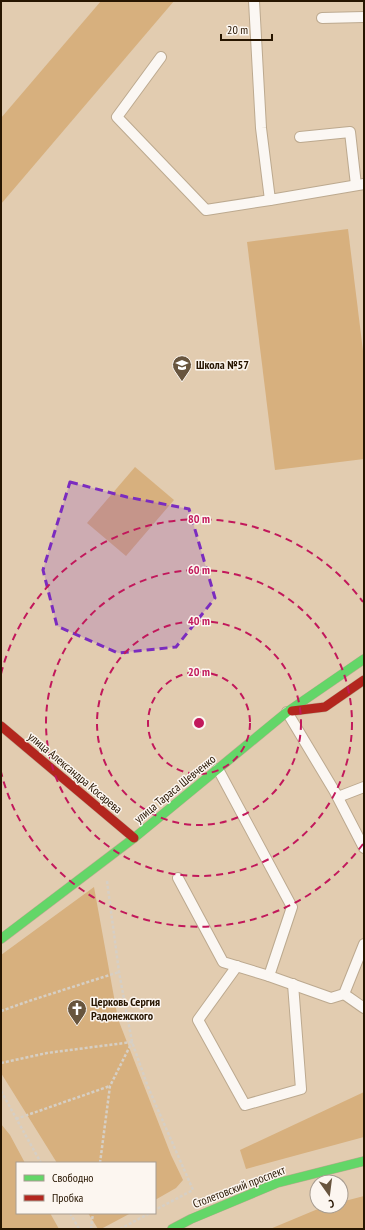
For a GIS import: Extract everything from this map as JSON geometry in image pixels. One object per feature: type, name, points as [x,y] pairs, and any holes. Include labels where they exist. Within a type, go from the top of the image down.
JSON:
[{"type":"street","name":"улица Тараса Шевченко","points":[[1,939],[134,838],[287,712],[364,659]]},
{"type":"street","points":[[287,712],[325,707],[364,680]]},
{"type":"street","name":"улица Александра Косарева","points":[[1,726],[134,838]]},
{"type":"street","name":"Столетовский проспект","points":[[172,1229],[191,1219],[277,1183],[364,1161]]},
{"type":"lane","points":[[254,1],[261,128],[270,200]]},
{"type":"lane","points":[[322,18],[364,17]]},
{"type":"lane","points":[[161,57],[117,117],[206,210],[360,184],[350,132],[300,137]]},
{"type":"lane","points":[[287,712],[338,797],[364,848]]},
{"type":"lane","points":[[218,769],[292,907],[269,976]]},
{"type":"lane","points":[[338,797],[364,787]]},
{"type":"lane","points":[[178,878],[223,962],[269,976],[331,998],[344,994]]},
{"type":"lane","points":[[344,994],[364,944]]},
{"type":"lane","points":[[237,966],[198,1020],[245,1105],[301,1089],[293,984]]},
{"type":"lane","points":[[344,994],[364,1008]]},
{"type":"path","points":[[105,861],[119,972],[132,1042],[148,1087],[194,1190],[156,1209]]},
{"type":"path","points":[[1,1012],[29,1001],[119,972]]},
{"type":"path","points":[[1,1063],[47,1053],[132,1042]]},
{"type":"path","points":[[100,1162],[110,1086],[132,1042]]},
{"type":"path","points":[[16,1119],[110,1086]]},
{"type":"path","points":[[1,1091],[41,1162]]},
{"type":"path","points":[[71,1214],[79,1229]]},
{"type":"path","points":[[91,1229],[93,1214]]},
{"type":"path","points":[[120,1229],[148,1214]]},
{"type":"highlighted area","points":[[70,482],[127,497],[189,509],[215,598],[176,647],[118,653],[57,626],[43,570]]},
{"type":"shaded area","points":[[101,1],[174,1],[1,204],[1,118]]},
{"type":"shaded area","points":[[348,229],[364,359],[364,459],[275,470],[247,242]]},
{"type":"shaded area","points":[[135,467],[174,500],[126,556],[87,523]]},
{"type":"shaded area","points":[[94,887],[118,1019],[171,1155],[183,1180],[176,1188],[156,1199],[156,1162],[56,1162],[1,1073],[1,955]]},
{"type":"shaded area","points":[[364,1092],[364,1137],[246,1169],[240,1150]]},
{"type":"shaded area","points":[[1,1124],[10,1135],[24,1162],[16,1162],[16,1214],[51,1214],[59,1229],[1,1229]]},
{"type":"shaded area","points":[[364,1196],[364,1229],[270,1229],[309,1213],[309,1214],[349,1214],[349,1200]]},
{"type":"shaded area","points":[[89,1214],[129,1214],[101,1229],[98,1229]]},
{"type":"traffic: fast","points":[[1,939],[134,838],[287,712],[364,659]]},
{"type":"traffic: fast","points":[[172,1229],[191,1219],[277,1183],[364,1161]]},
{"type":"traffic: jam","points":[[292,711],[325,707],[364,680]]},
{"type":"traffic: jam","points":[[1,726],[134,838]]},
{"type":"place","name":"Школа №57","points":[[182,382]]},
{"type":"place","name":"Церковь Сергия Радонежского","points":[[77,1026]]}]
